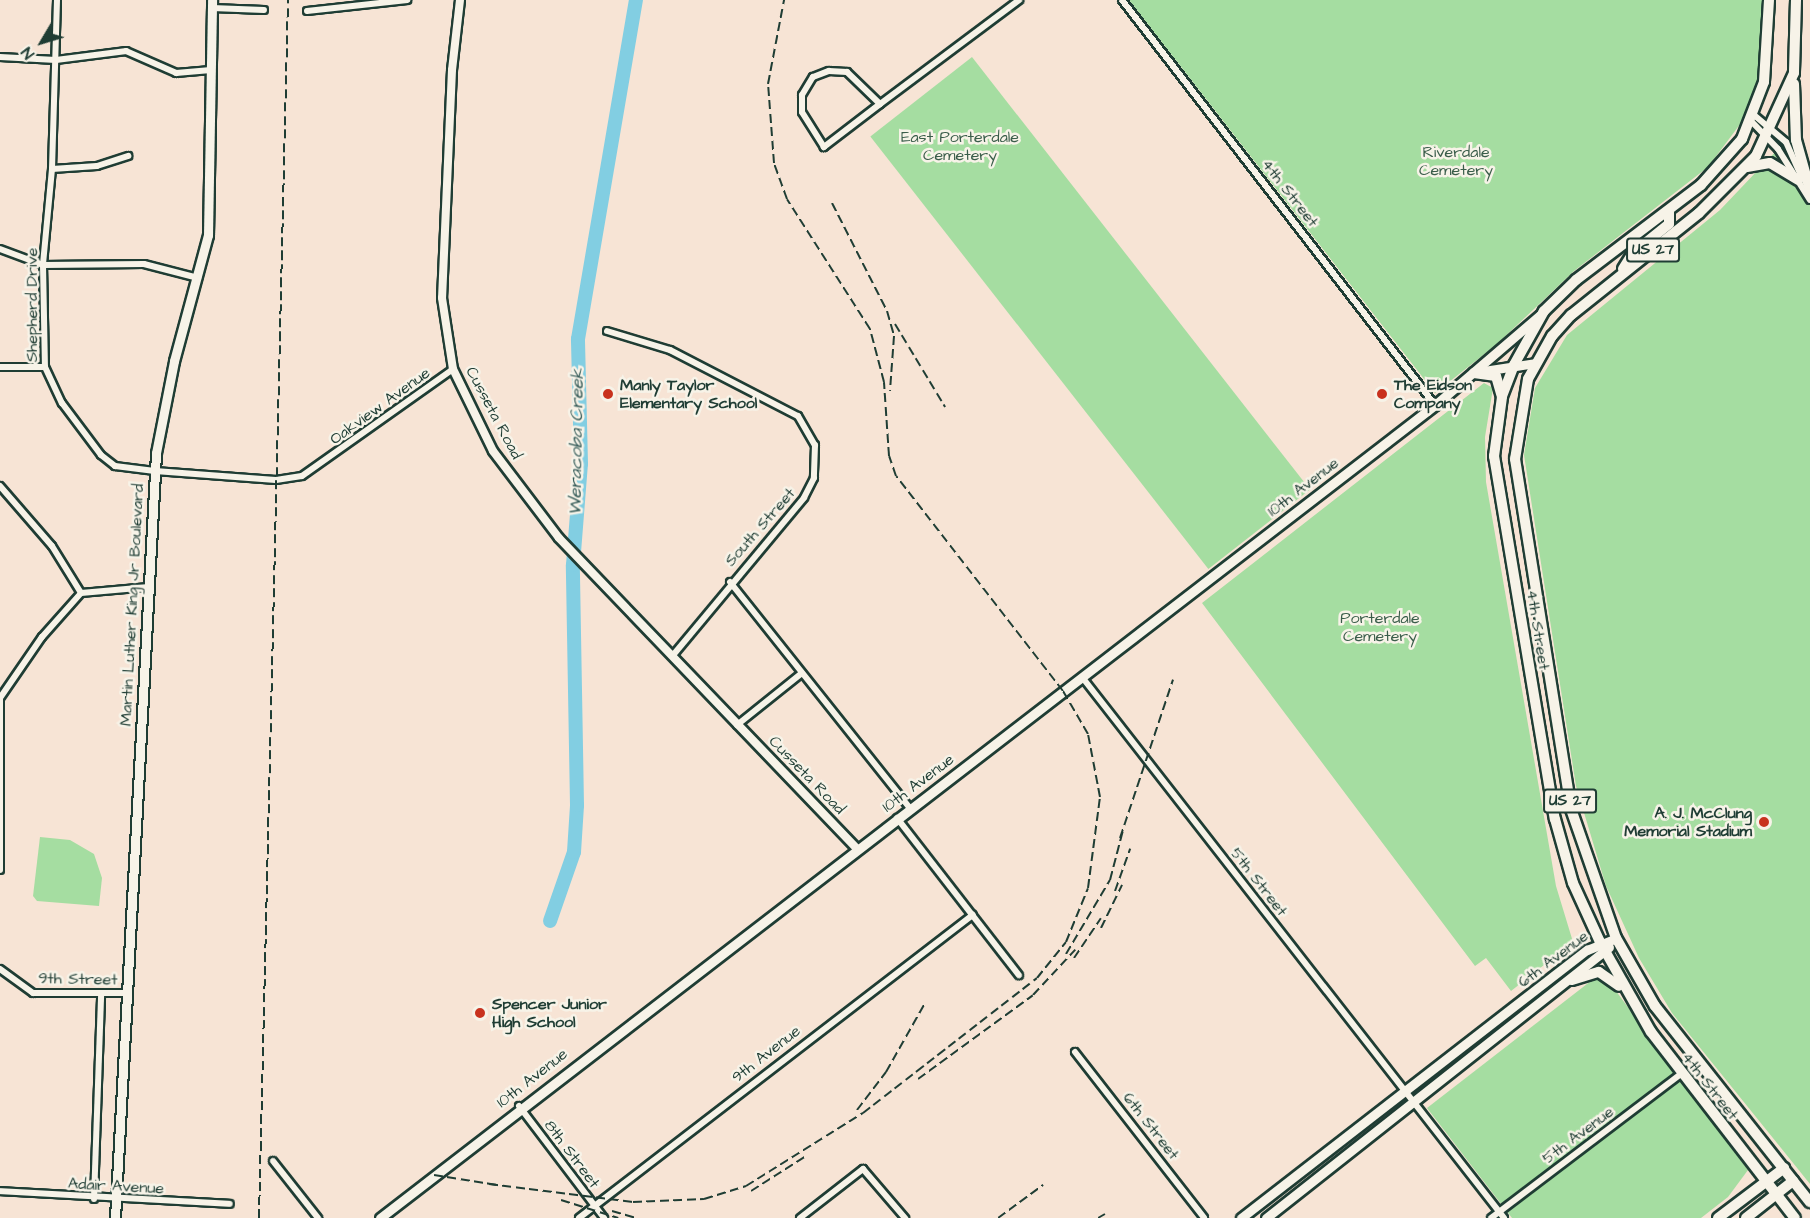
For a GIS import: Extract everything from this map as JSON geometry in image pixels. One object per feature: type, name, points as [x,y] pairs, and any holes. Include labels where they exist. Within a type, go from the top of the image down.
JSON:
[{"type":"main road","name":"4th Street","points":[[1769,0],[1764,81],[1753,118],[1723,165],[1669,211],[1576,280],[1544,311],[1514,364],[1502,397],[1494,456],[1553,810],[1569,875],[1602,947],[1627,994],[1681,1074],[1795,1218]]},
{"type":"main road","name":"US 27","points":[[1770,131],[1794,74],[1796,0]]},
{"type":"main road","name":"Martin Luther King Jr Boulevard","points":[[116,1218],[155,471],[160,420],[208,235],[212,4]]},
{"type":"main road","points":[[1794,74],[1796,140],[1810,190]]},
{"type":"main road","name":"4th Street","points":[[1770,131],[1747,167],[1699,213],[1571,315],[1536,363],[1520,414],[1517,483],[1571,809],[1616,938],[1655,1006],[1810,1202]]},
{"type":"main road","points":[[1747,167],[1770,163],[1798,180]]},
{"type":"main road","points":[[1618,277],[1633,253],[1669,224],[1669,211]]},
{"type":"main road","name":"10th Avenue","points":[[380,1218],[519,1106],[1434,405],[1544,311]]},
{"type":"main road","name":"10th Avenue","points":[[1474,373],[1514,364],[1536,363]]},
{"type":"main road","points":[[1474,373],[1496,376],[1502,397]]},
{"type":"main road","name":"6th Avenue","points":[[1240,1218],[1406,1091],[1616,938]]},
{"type":"main road","name":"6th Avenue","points":[[1266,1218],[1572,980],[1602,947]]},
{"type":"main road","points":[[1572,980],[1599,972],[1627,994]]},
{"type":"main road","points":[[1718,1218],[1784,1168]]},
{"type":"main road","points":[[1746,1218],[1793,1181]]},
{"type":"street","name":"Shepherd Drive","points":[[57,0],[52,169],[43,266],[45,367],[62,403],[101,455],[115,466],[271,480]]},
{"type":"street","points":[[307,10],[406,0]]},
{"type":"street","name":"Cusseta Road","points":[[460,0],[452,70],[442,298],[453,369],[493,451],[559,538],[856,848]]},
{"type":"street","points":[[880,104],[847,72],[829,71],[813,77],[802,95],[802,112],[824,147],[1019,0]]},
{"type":"street","name":"4th Street","points":[[1122,0],[1434,405]]},
{"type":"street","points":[[212,4],[264,10]]},
{"type":"street","points":[[0,57],[56,60],[126,51],[176,73],[211,70]]},
{"type":"street","points":[[1753,118],[1792,151],[1810,199]]},
{"type":"street","points":[[1770,131],[1810,199]]},
{"type":"street","points":[[52,169],[97,166],[128,156]]},
{"type":"street","points":[[0,249],[43,266],[144,264],[198,279]]},
{"type":"street","name":"South Street","points":[[607,331],[670,350],[798,416],[811,434],[816,456],[810,488],[730,582],[910,808]]},
{"type":"street","points":[[0,367],[45,367]]},
{"type":"street","name":"Oakview Avenue","points":[[271,480],[302,476],[323,465],[453,369]]},
{"type":"street","points":[[0,486],[52,546],[81,593]]},
{"type":"street","points":[[673,655],[730,582]]},
{"type":"street","points":[[0,870],[0,698],[42,637],[81,593],[149,587]]},
{"type":"street","points":[[737,724],[802,673]]},
{"type":"street","name":"5th Street","points":[[1082,676],[1499,1212]]},
{"type":"street","points":[[897,818],[1019,975]]},
{"type":"street","name":"9th Avenue","points":[[579,1218],[973,915]]},
{"type":"street","name":"9th Street","points":[[0,969],[33,993],[101,995],[127,993]]},
{"type":"street","points":[[94,1199],[101,995]]},
{"type":"street","name":"6th Street","points":[[1076,1052],[1204,1218]]},
{"type":"street","name":"5th Avenue","points":[[1491,1218],[1681,1074]]},
{"type":"street","name":"8th Street","points":[[519,1106],[604,1218]]},
{"type":"street","points":[[273,1161],[318,1218]]},
{"type":"street","points":[[800,1218],[863,1169],[905,1218]]},
{"type":"street","name":"Adair Avenue","points":[[0,1191],[116,1201],[230,1204]]},
{"type":"street","points":[[1499,1212],[1504,1218]]},
{"type":"green space","name":"Riverdale Cemetery","points":[[1129,0],[1765,0],[1762,74],[1747,115],[1708,167],[1574,271],[1496,345],[1435,393]]},
{"type":"green space","name":"East Porterdale Cemetery","points":[[972,57],[1310,490],[1208,569],[870,136]]},
{"type":"green space","points":[[1778,149],[1810,200],[1810,1184],[1672,1013],[1639,958],[1606,886],[1576,786],[1524,455],[1535,388],[1567,335],[1720,210]]},
{"type":"green space","name":"Porterdale Cemetery","points":[[1484,383],[1493,388],[1485,437],[1486,482],[1556,886],[1573,942],[1511,991],[1486,958],[1475,966],[1202,603]]},
{"type":"green space","points":[[40,837],[70,840],[94,854],[102,878],[99,906],[37,901],[33,896]]},
{"type":"green space","points":[[1596,977],[1616,991],[1748,1170],[1728,1197],[1701,1218],[1512,1218],[1427,1108]]},
{"type":"waterway","name":"Weracoba Creek","points":[[550,921],[574,852],[577,805],[573,565],[581,464],[578,339],[636,0]]},
{"type":"railway","points":[[259,1218],[288,0]]},
{"type":"railway","points":[[489,1184],[633,1202],[704,1199],[746,1186],[863,1113],[1037,978],[1066,942],[1088,888],[1100,797],[1088,734],[1063,691],[896,476],[889,456],[884,382],[870,329],[787,199],[774,163],[768,84],[784,0]]},
{"type":"railway","points":[[832,203],[887,311],[894,336],[890,391]]},
{"type":"railway","points":[[895,324],[945,407]]},
{"type":"railway","points":[[1120,838],[1173,680]]},
{"type":"railway","points":[[1066,954],[1110,880],[1123,830]]},
{"type":"railway","points":[[1115,891],[1130,849]]},
{"type":"railway","points":[[1101,928],[1122,885]]},
{"type":"railway","points":[[1074,958],[1101,918]]},
{"type":"railway","points":[[918,1079],[1033,995],[1075,950]]},
{"type":"railway","points":[[857,1110],[886,1072],[925,1003]]},
{"type":"railway","points":[[751,1191],[806,1156]]},
{"type":"railway","points":[[434,1175],[497,1185]]},
{"type":"railway","points":[[998,1218],[1043,1185]]},
{"type":"railway","points":[[561,1200],[618,1218]]},
{"type":"railway","points":[[612,1211],[637,1218]]},
{"type":"railway","points":[[1098,1218],[1105,1214]]},
{"type":"place","name":"Manly Taylor Elementary School","points":[[608,394]]},
{"type":"place","name":"The Eidson Company","points":[[1382,394]]},
{"type":"place","name":"A. J. McClung Memorial Stadium","points":[[1764,822]]},
{"type":"place","name":"Spencer Junior High School","points":[[480,1013]]}]
